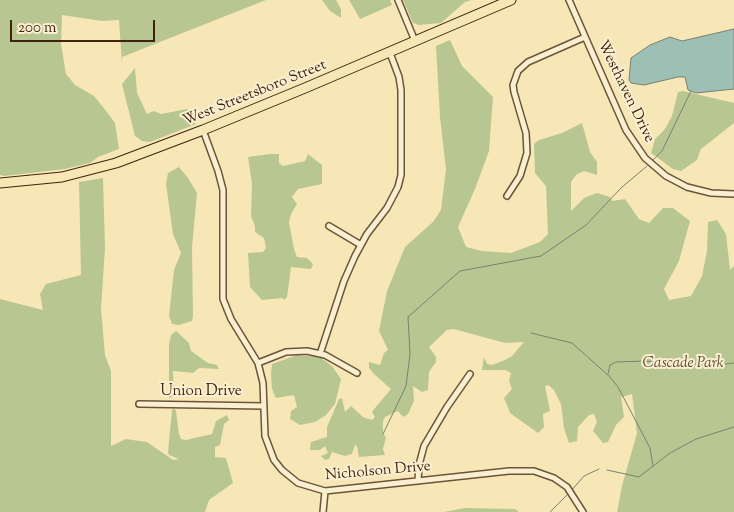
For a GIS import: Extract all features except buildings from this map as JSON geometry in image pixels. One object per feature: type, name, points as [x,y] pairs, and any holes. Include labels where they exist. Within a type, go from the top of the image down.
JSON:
[{"type":"main road","name":"West Streetsboro Street","points":[[0,183],[42,180],[79,173],[203,130],[390,53],[511,0]]},
{"type":"street","points":[[398,0],[415,42]]},
{"type":"street","name":"Westhaven Drive","points":[[569,0],[626,130],[645,158],[666,176],[687,187],[711,193],[734,194]]},
{"type":"street","points":[[508,196],[520,176],[527,153],[526,133],[514,92],[515,78],[518,71],[528,62],[585,37]]},
{"type":"street","points":[[320,354],[344,281],[361,245],[394,197],[401,175],[401,90],[399,77],[390,53]]},
{"type":"street","name":"Nicholson Drive","points":[[203,130],[218,171],[222,190],[223,299],[231,319],[258,363],[263,383],[265,436],[274,460],[287,475],[298,483],[325,491],[520,470],[546,474],[568,489],[584,512]]},
{"type":"street","points":[[329,226],[361,245]]},
{"type":"street","points":[[258,363],[286,352],[297,351],[320,354],[357,373]]},
{"type":"street","points":[[418,481],[419,465],[424,446],[470,374]]},
{"type":"street","name":"Union Drive","points":[[139,404],[264,406]]},
{"type":"street","points":[[323,512],[325,491]]},
{"type":"green space","points":[[0,0],[266,0],[122,57],[122,64],[119,20],[102,21],[62,15],[61,44],[66,74],[75,85],[94,96],[115,123],[119,149],[98,157],[90,163],[65,169],[4,176],[0,175]]},
{"type":"green space","points":[[322,0],[336,0],[341,9],[341,18],[330,11]]},
{"type":"green space","points":[[349,0],[390,0],[392,5],[360,19]]},
{"type":"green space","points":[[403,0],[472,0],[465,2],[441,23],[419,25],[413,23]]},
{"type":"green space","name":"Cascade Park","points":[[450,40],[462,66],[493,97],[489,151],[458,227],[466,247],[482,251],[511,253],[540,242],[548,234],[546,186],[535,173],[534,144],[539,140],[562,133],[582,123],[590,152],[597,162],[597,175],[584,171],[576,175],[571,182],[571,211],[584,198],[597,193],[610,197],[612,201],[625,199],[639,219],[649,223],[663,208],[673,208],[690,221],[679,261],[664,289],[669,300],[691,296],[702,276],[707,251],[708,222],[717,220],[726,234],[730,270],[734,266],[734,512],[617,512],[622,486],[637,433],[632,394],[621,397],[624,417],[616,425],[608,442],[603,443],[593,431],[597,422],[594,414],[589,415],[578,427],[577,441],[569,443],[564,428],[561,404],[554,390],[548,385],[545,386],[550,411],[543,414],[544,427],[538,433],[510,413],[504,398],[512,389],[509,381],[511,373],[505,370],[482,370],[484,357],[487,364],[492,365],[512,356],[524,342],[505,343],[454,329],[447,330],[429,347],[436,357],[436,362],[429,372],[428,390],[422,392],[413,386],[414,401],[408,414],[403,417],[398,411],[385,417],[383,421],[383,434],[386,437],[383,449],[385,455],[359,457],[357,446],[355,445],[352,454],[345,456],[332,452],[329,459],[325,460],[321,456],[328,453],[325,446],[320,450],[310,450],[311,442],[327,437],[327,427],[339,399],[342,398],[345,412],[351,406],[363,417],[372,420],[375,417],[372,412],[391,389],[369,368],[369,362],[380,365],[384,353],[388,350],[379,331],[387,291],[405,247],[433,222],[441,210],[446,169],[440,117],[436,46]]},
{"type":"green space","points":[[135,68],[137,93],[147,114],[154,111],[161,114],[187,109],[195,114],[196,124],[150,142],[142,141],[135,136],[122,84]]},
{"type":"green space","points":[[683,91],[734,103],[734,123],[701,149],[697,160],[681,171],[673,169],[651,153],[655,139],[665,129],[672,116],[678,92]]},
{"type":"green space","points":[[279,154],[279,163],[283,166],[305,161],[308,154],[322,165],[322,184],[298,189],[292,197],[297,204],[289,222],[294,249],[297,257],[307,258],[313,264],[311,269],[291,267],[287,297],[284,300],[282,298],[262,300],[250,287],[248,253],[263,252],[266,248],[264,238],[255,232],[251,216],[252,184],[248,157]]},
{"type":"green space","points":[[179,167],[197,193],[192,247],[193,316],[192,321],[179,325],[172,324],[169,316],[174,270],[181,253],[173,234],[166,184],[168,173]]},
{"type":"green space","points":[[103,178],[105,248],[101,309],[105,355],[111,371],[111,446],[126,439],[147,442],[173,460],[179,459],[169,455],[168,452],[172,410],[174,408],[179,434],[181,439],[186,440],[212,434],[216,421],[227,415],[229,420],[224,424],[220,445],[215,447],[215,457],[226,458],[233,483],[209,500],[205,512],[0,512],[0,299],[43,310],[40,294],[46,284],[81,275],[79,182]]},
{"type":"green space","points":[[176,331],[189,343],[191,351],[208,363],[217,365],[219,369],[199,368],[193,373],[173,371],[174,396],[169,398],[169,344],[171,335]]},
{"type":"green space","points":[[297,355],[320,357],[332,366],[341,379],[335,404],[326,415],[315,422],[300,425],[290,419],[291,411],[297,407],[294,395],[276,398],[272,389],[271,374],[272,364]]},
{"type":"green space","points":[[465,508],[515,509],[519,512],[444,512]]},
{"type":"water","points":[[734,29],[734,89],[696,93],[688,90],[685,77],[644,85],[631,83],[629,80],[631,58],[650,45],[670,37],[682,41]]},
{"type":"waterway","points":[[653,160],[662,151],[691,91]]},
{"type":"waterway","points":[[383,434],[406,386],[410,354],[408,317],[460,271],[541,256],[586,225],[621,188],[647,166]]},
{"type":"waterway","points":[[531,333],[572,343],[610,377],[618,387],[650,448],[653,466]]},
{"type":"waterway","points":[[608,374],[610,365],[616,362],[646,361],[708,366],[734,363]]},
{"type":"waterway","points":[[607,470],[639,477],[670,453],[696,439],[734,427]]},
{"type":"waterway","points":[[571,491],[584,476],[599,469]]},
{"type":"waterway","points":[[550,512],[568,494]]}]
